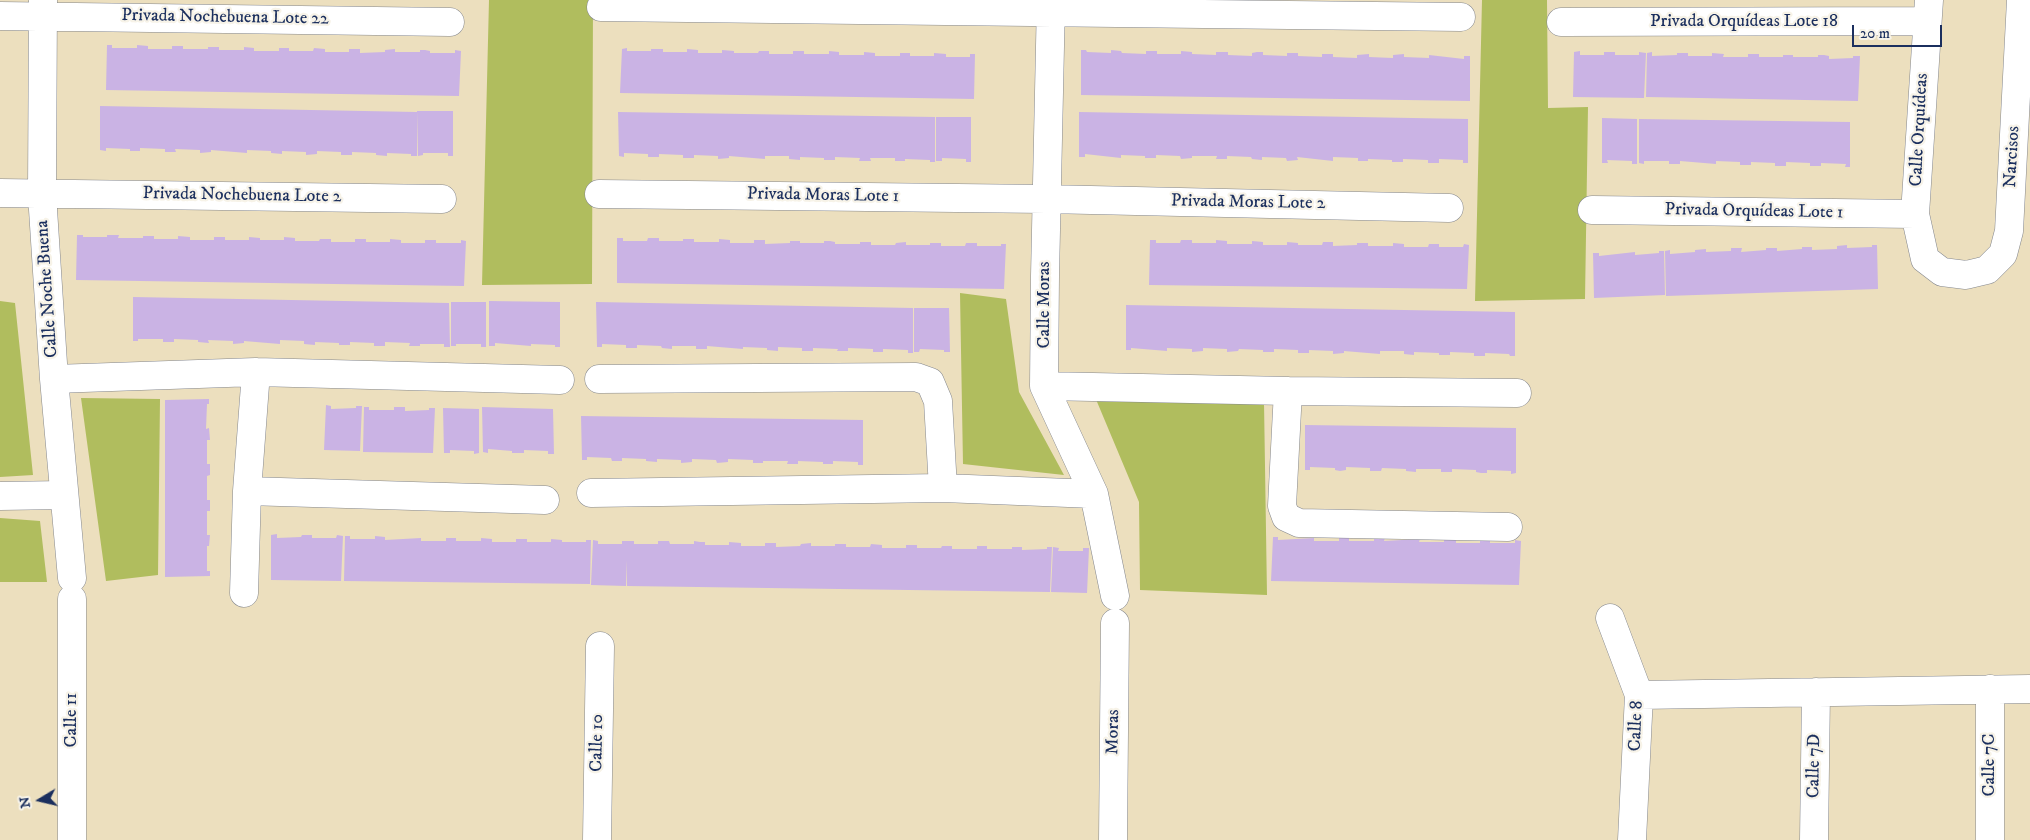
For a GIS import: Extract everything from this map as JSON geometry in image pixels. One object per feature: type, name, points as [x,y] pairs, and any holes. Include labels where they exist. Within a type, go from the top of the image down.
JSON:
[{"type":"street","name":"Narcisos","points":[[1925,258],[1942,272],[1966,275],[1987,270],[2004,254],[2009,231],[2021,0]]},
{"type":"street","points":[[600,7],[1051,6],[1461,17]]},
{"type":"street","name":"Calle Moras","points":[[1051,6],[1044,386],[1094,494],[1115,596]]},
{"type":"street","name":"Privada Nochebuena Lote 22","points":[[0,16],[43,8],[450,22]]},
{"type":"street","name":"Calle Noche Buena","points":[[43,8],[42,194],[54,379],[72,588]]},
{"type":"street","name":"Privada Orquídeas Lote 18","points":[[1561,22],[1928,11]]},
{"type":"street","name":"Calle Orquídeas","points":[[1925,258],[1915,214],[1928,11]]},
{"type":"street","name":"Privada Nochebuena Lote 2","points":[[0,194],[442,199]]},
{"type":"street","name":"Privada Moras Lote 1","points":[[599,194],[1046,199]]},
{"type":"street","name":"Privada Moras Lote 2","points":[[1046,199],[1449,208]]},
{"type":"street","name":"Privada Orquídeas Lote 1","points":[[1592,210],[1915,214]]},
{"type":"street","points":[[54,379],[256,372],[560,380]]},
{"type":"street","points":[[244,593],[247,491],[256,372]]},
{"type":"street","points":[[598,379],[916,377],[930,382],[938,401],[943,488]]},
{"type":"street","points":[[1044,386],[1517,393]]},
{"type":"street","points":[[1288,391],[1282,506],[1286,517],[1299,523],[1508,527]]},
{"type":"street","points":[[591,493],[943,488],[1094,494]]},
{"type":"street","points":[[247,491],[545,500]]},
{"type":"street","points":[[0,496],[64,495]]},
{"type":"street","name":"Calle 11","points":[[72,588],[72,840]]},
{"type":"street","name":"Calle 8","points":[[1610,618],[1639,695],[1632,840]]},
{"type":"street","name":"Moras","points":[[1113,840],[1115,623]]},
{"type":"street","name":"Calle 10","points":[[596,840],[600,646]]},
{"type":"street","name":"Calle 7C","points":[[1990,689],[1990,840]]},
{"type":"street","points":[[1639,695],[2030,689]]},
{"type":"street","name":"Calle 7D","points":[[1814,840],[1816,692]]},
{"type":"green space","points":[[489,0],[593,0],[592,284],[482,285]]},
{"type":"green space","points":[[1482,0],[1547,0],[1548,108],[1588,107],[1585,299],[1475,301]]},
{"type":"green space","points":[[960,293],[1006,299],[1019,392],[1064,475],[963,464]]},
{"type":"green space","points":[[0,301],[15,303],[33,475],[0,477]]},
{"type":"green space","points":[[1095,397],[1264,402],[1267,595],[1140,590],[1139,502]]},
{"type":"green space","points":[[81,398],[160,399],[158,575],[106,581]]},
{"type":"green space","points":[[0,518],[40,521],[47,582],[0,582]]},
{"type":"building","points":[[107,45],[112,45],[112,48],[137,48],[137,45],[148,46],[148,49],[172,49],[172,46],[183,46],[183,49],[219,47],[219,50],[244,50],[244,47],[254,48],[254,51],[279,51],[279,48],[289,48],[289,51],[313,51],[314,48],[325,49],[325,52],[349,52],[349,49],[360,49],[360,53],[385,52],[385,50],[395,49],[395,52],[420,52],[420,50],[425,50],[430,51],[430,53],[455,53],[455,50],[461,51],[459,96],[106,90]]},
{"type":"building","points":[[627,48],[627,51],[663,49],[663,52],[687,52],[687,49],[698,50],[698,53],[722,53],[722,50],[734,51],[734,53],[769,51],[769,54],[793,54],[793,51],[804,51],[804,54],[829,54],[829,51],[839,52],[839,55],[864,55],[864,52],[875,53],[875,56],[900,56],[900,53],[910,53],[910,56],[934,56],[934,53],[946,54],[946,57],[970,57],[970,54],[975,54],[974,99],[620,93],[622,49]]},
{"type":"building","points":[[1081,50],[1111,53],[1111,50],[1121,51],[1122,53],[1146,54],[1146,51],[1157,51],[1157,54],[1181,54],[1181,51],[1192,52],[1192,54],[1216,55],[1216,52],[1228,52],[1228,55],[1252,56],[1252,53],[1257,52],[1263,52],[1263,55],[1287,56],[1287,53],[1298,53],[1298,56],[1322,57],[1322,54],[1333,54],[1333,57],[1357,58],[1357,55],[1369,54],[1369,57],[1393,58],[1393,55],[1404,54],[1404,57],[1429,58],[1429,55],[1464,59],[1464,56],[1470,56],[1470,101],[1081,95]]},
{"type":"building","points":[[1580,51],[1580,55],[1604,55],[1604,52],[1615,52],[1615,55],[1639,55],[1639,52],[1646,53],[1644,98],[1573,97],[1574,52]]},
{"type":"building","points":[[1652,52],[1652,56],[1688,53],[1688,56],[1712,56],[1712,53],[1724,54],[1723,57],[1748,57],[1748,54],[1759,54],[1759,57],[1793,55],[1793,57],[1818,57],[1818,55],[1824,55],[1829,56],[1829,59],[1860,56],[1858,101],[1646,97],[1647,53]]},
{"type":"building","points":[[100,106],[417,112],[417,156],[387,153],[387,156],[376,155],[376,153],[352,152],[352,155],[341,155],[341,152],[317,151],[317,154],[306,155],[306,152],[282,151],[282,154],[271,153],[271,151],[247,150],[247,153],[211,150],[211,152],[200,153],[200,150],[175,149],[176,152],[165,152],[165,149],[140,148],[140,151],[130,151],[130,149],[106,148],[106,151],[100,150]]},
{"type":"building","points":[[417,111],[453,111],[453,156],[448,156],[448,153],[423,153],[423,155],[418,156]]},
{"type":"building","points":[[618,112],[935,117],[935,162],[905,159],[905,161],[895,161],[895,158],[870,158],[871,161],[859,161],[860,158],[835,157],[835,160],[824,160],[824,158],[800,157],[800,160],[789,159],[789,156],[765,156],[765,159],[729,156],[729,158],[718,159],[718,156],[694,155],[694,158],[683,158],[683,155],[659,154],[659,157],[648,157],[648,154],[624,153],[624,157],[619,156]]},
{"type":"building","points":[[1079,112],[1468,119],[1468,163],[1463,163],[1463,160],[1439,159],[1439,163],[1428,163],[1428,160],[1403,159],[1403,162],[1368,159],[1368,161],[1358,161],[1358,158],[1333,157],[1333,161],[1297,157],[1298,160],[1287,161],[1286,158],[1262,157],[1262,160],[1252,159],[1251,157],[1227,156],[1227,159],[1216,159],[1217,156],[1192,156],[1192,158],[1181,159],[1180,156],[1156,155],[1156,158],[1145,158],[1145,156],[1121,155],[1121,158],[1085,154],[1085,157],[1079,157]]},
{"type":"building","points":[[936,117],[971,117],[971,162],[966,162],[966,159],[942,158],[942,161],[936,161]]},
{"type":"building","points":[[1602,118],[1637,119],[1637,164],[1632,164],[1632,161],[1607,160],[1608,163],[1602,163]]},
{"type":"building","points":[[1639,119],[1850,122],[1850,167],[1845,167],[1846,164],[1821,163],[1821,166],[1810,166],[1810,163],[1786,162],[1786,166],[1775,166],[1775,163],[1751,162],[1751,165],[1740,165],[1740,162],[1716,161],[1716,164],[1680,161],[1680,164],[1669,164],[1669,161],[1644,161],[1644,164],[1639,163]]},
{"type":"building","points":[[77,235],[83,235],[83,237],[107,237],[107,235],[119,235],[118,238],[154,236],[154,239],[178,239],[178,236],[190,237],[190,240],[214,240],[214,237],[225,237],[225,240],[249,240],[249,237],[260,238],[260,240],[284,240],[284,237],[295,238],[295,241],[331,239],[331,242],[355,242],[355,239],[366,239],[366,242],[390,242],[390,239],[401,240],[401,243],[425,243],[425,240],[436,240],[436,243],[461,243],[461,240],[466,241],[464,286],[76,280]]},
{"type":"building","points":[[617,238],[623,238],[623,241],[647,241],[648,238],[659,238],[659,241],[694,239],[694,242],[719,242],[719,239],[730,240],[730,243],[754,243],[754,240],[765,240],[765,244],[790,243],[790,241],[824,243],[824,241],[830,241],[835,242],[835,244],[871,242],[871,245],[895,245],[896,243],[906,242],[906,245],[941,243],[941,246],[965,246],[966,243],[977,243],[977,246],[1001,246],[1001,244],[1006,244],[1004,289],[617,283]]},
{"type":"building","points":[[1150,240],[1156,240],[1156,243],[1180,243],[1181,240],[1192,240],[1192,243],[1216,243],[1216,240],[1227,241],[1227,244],[1252,244],[1252,241],[1263,242],[1263,245],[1287,245],[1287,242],[1298,243],[1298,245],[1322,245],[1323,242],[1333,242],[1333,246],[1368,243],[1368,246],[1393,246],[1393,243],[1404,244],[1404,247],[1428,247],[1429,244],[1439,244],[1439,247],[1463,247],[1464,244],[1469,245],[1467,289],[1149,285]]},
{"type":"building","points":[[1847,245],[1847,248],[1877,245],[1878,289],[1666,296],[1665,251],[1670,250],[1670,254],[1706,249],[1706,252],[1731,251],[1731,248],[1742,248],[1741,252],[1777,248],[1777,251],[1802,249],[1802,247],[1812,247],[1812,250],[1837,249],[1837,246]]},
{"type":"building","points":[[1659,251],[1664,251],[1665,295],[1594,298],[1593,253],[1599,253],[1599,256],[1635,252],[1635,255],[1659,253]]},
{"type":"building","points":[[133,297],[449,303],[450,347],[444,347],[444,344],[409,346],[410,343],[385,342],[385,346],[374,346],[374,343],[350,342],[350,345],[339,345],[339,343],[315,342],[315,345],[304,344],[304,341],[280,340],[280,344],[244,341],[244,343],[233,344],[233,341],[208,340],[209,343],[198,342],[198,340],[174,339],[174,342],[163,342],[163,339],[138,339],[138,341],[133,341]]},
{"type":"building","points":[[489,301],[560,302],[560,347],[555,347],[555,345],[531,344],[531,346],[495,343],[495,346],[489,346]]},
{"type":"building","points":[[451,302],[486,302],[486,347],[481,347],[481,344],[456,344],[456,346],[451,346]]},
{"type":"building","points":[[596,302],[913,308],[913,353],[908,353],[908,350],[883,349],[883,352],[873,352],[873,349],[848,348],[848,351],[813,348],[813,351],[802,351],[802,348],[778,347],[778,351],[767,350],[767,348],[743,347],[743,349],[707,346],[707,349],[696,349],[696,346],[672,346],[672,349],[662,348],[661,346],[637,345],[637,348],[626,348],[626,345],[602,344],[602,347],[597,347]]},
{"type":"building","points":[[1126,305],[1515,312],[1515,356],[1485,353],[1485,356],[1474,356],[1474,353],[1450,352],[1450,355],[1439,355],[1439,353],[1414,352],[1414,355],[1404,354],[1404,351],[1380,351],[1380,354],[1344,351],[1344,353],[1333,354],[1333,351],[1309,350],[1309,353],[1298,353],[1298,350],[1274,349],[1274,352],[1239,349],[1238,351],[1227,352],[1227,349],[1203,348],[1203,351],[1192,352],[1192,349],[1167,348],[1167,351],[1131,348],[1131,350],[1126,350]]},
{"type":"building","points":[[914,308],[949,308],[950,352],[920,349],[919,352],[914,352]]},
{"type":"building","points":[[209,399],[206,429],[209,428],[210,440],[207,440],[207,464],[210,464],[210,475],[207,476],[207,500],[210,500],[210,511],[207,511],[207,535],[210,535],[209,546],[207,546],[207,571],[210,571],[210,576],[165,577],[165,400]]},
{"type":"building","points":[[326,405],[331,406],[331,409],[362,406],[360,451],[324,450]]},
{"type":"building","points":[[364,407],[369,407],[369,410],[394,410],[394,407],[405,407],[405,411],[435,408],[433,453],[363,452]]},
{"type":"building","points":[[482,407],[553,409],[554,454],[548,454],[548,451],[524,450],[524,453],[488,449],[488,453],[483,452]]},
{"type":"building","points":[[443,408],[479,409],[479,453],[474,454],[474,451],[450,450],[450,453],[444,453]]},
{"type":"building","points":[[581,416],[863,420],[863,465],[858,465],[858,462],[833,461],[833,464],[798,461],[798,464],[787,464],[788,461],[753,463],[753,460],[728,459],[728,462],[717,463],[716,460],[692,459],[692,462],[681,463],[681,460],[657,459],[657,462],[646,461],[646,459],[622,458],[622,461],[612,461],[611,458],[587,457],[587,460],[582,460]]},
{"type":"building","points":[[1305,425],[1516,428],[1516,473],[1511,474],[1511,471],[1487,470],[1487,473],[1481,473],[1476,472],[1476,470],[1452,469],[1452,472],[1441,472],[1441,469],[1416,469],[1416,472],[1406,471],[1406,469],[1382,468],[1381,471],[1370,471],[1370,468],[1346,467],[1346,470],[1340,471],[1335,470],[1335,468],[1310,467],[1310,470],[1305,470]]},
{"type":"building","points":[[277,534],[277,538],[301,537],[302,535],[312,535],[312,538],[336,538],[337,535],[343,536],[341,581],[271,580],[271,535]]},
{"type":"building","points":[[345,536],[350,536],[350,539],[375,539],[375,536],[385,537],[385,540],[421,538],[421,541],[446,541],[446,538],[456,538],[456,541],[481,541],[481,538],[492,539],[492,542],[516,542],[516,539],[527,539],[527,542],[551,542],[551,539],[562,540],[562,542],[586,542],[586,540],[591,540],[590,584],[344,581]]},
{"type":"building","points":[[1273,537],[1278,537],[1278,540],[1314,538],[1314,541],[1339,541],[1339,538],[1349,538],[1349,541],[1374,541],[1374,539],[1385,538],[1384,541],[1420,539],[1419,542],[1444,542],[1444,539],[1456,540],[1456,543],[1480,543],[1480,540],[1490,540],[1490,543],[1515,543],[1515,540],[1521,541],[1519,585],[1271,581]]},
{"type":"building","points":[[593,540],[598,541],[598,544],[622,544],[622,541],[634,541],[634,544],[658,544],[658,541],[669,541],[670,544],[694,544],[694,541],[705,542],[705,545],[729,545],[729,542],[741,543],[741,546],[765,546],[765,543],[776,543],[776,547],[800,546],[801,544],[811,543],[811,546],[846,544],[846,547],[870,547],[871,544],[882,545],[882,548],[906,548],[906,545],[917,545],[917,548],[952,546],[952,549],[977,549],[977,546],[987,546],[987,549],[1022,547],[1022,550],[1052,547],[1050,592],[627,586],[627,560],[626,586],[591,585]]},
{"type":"building","points":[[1053,547],[1059,548],[1058,551],[1083,551],[1083,548],[1089,548],[1087,593],[1051,592]]}]
